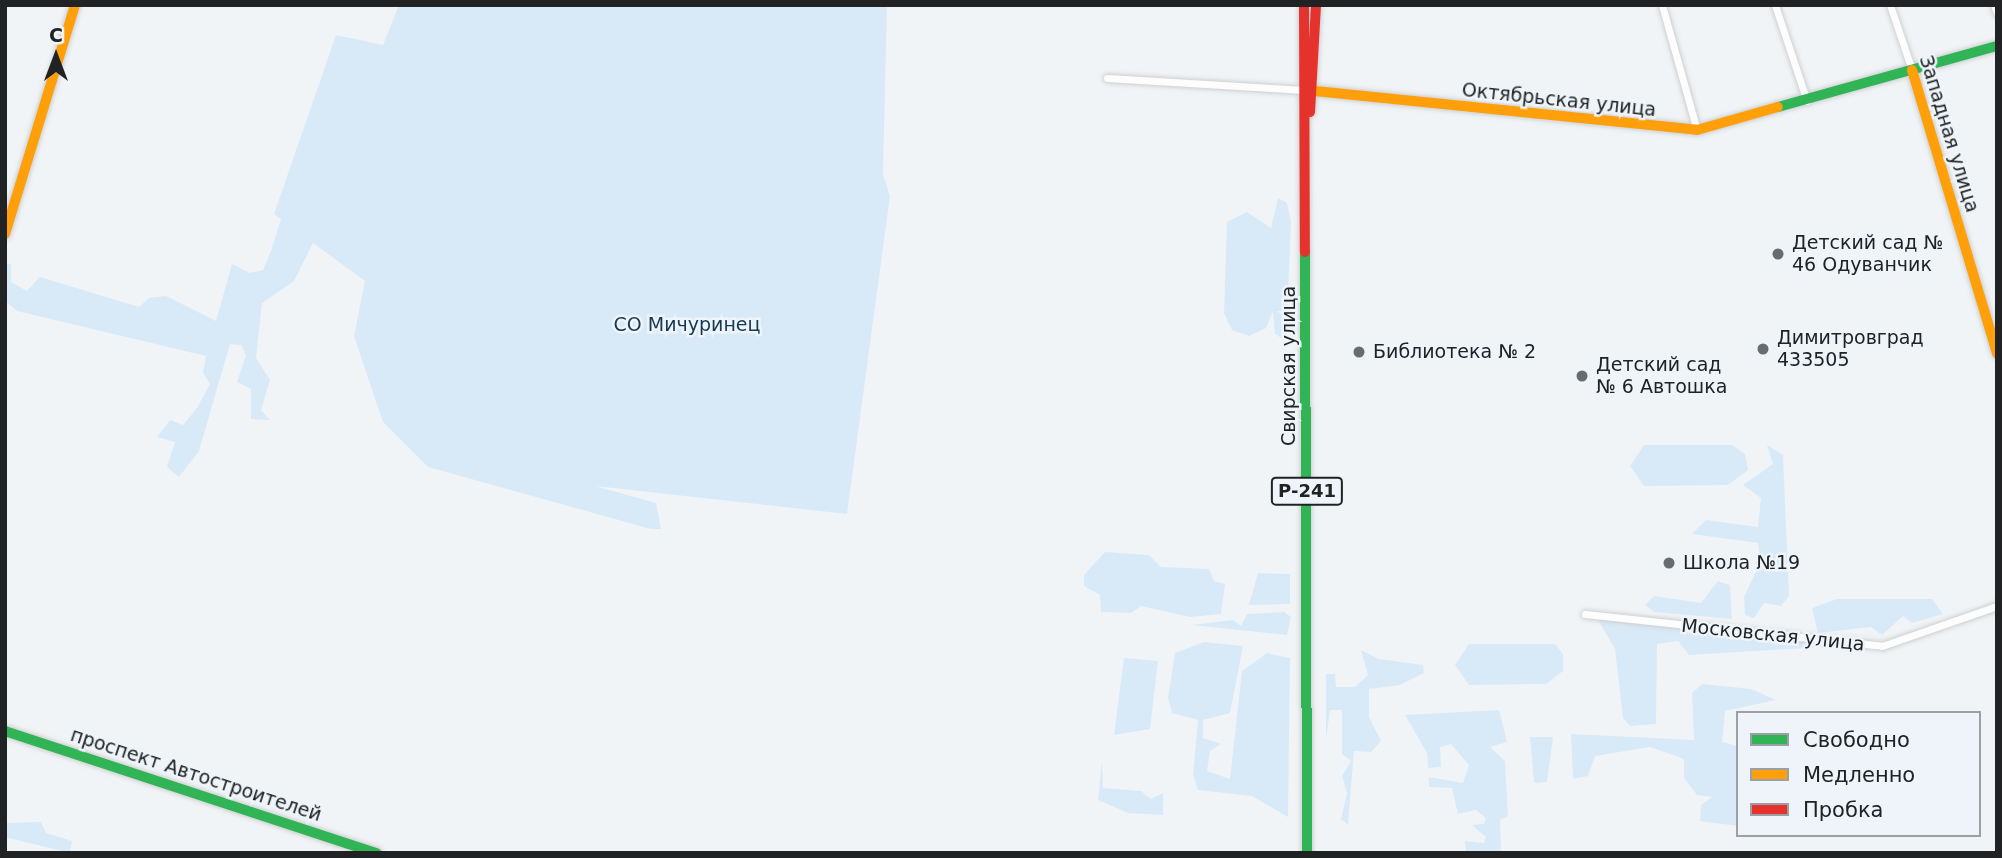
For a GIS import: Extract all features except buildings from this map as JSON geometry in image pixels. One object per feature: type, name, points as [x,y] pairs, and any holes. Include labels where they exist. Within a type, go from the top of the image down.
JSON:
[{"type":"main road","points":[[5,234],[75,5]]},
{"type":"main road","name":"Свирская улица","points":[[1304,5],[1310,91],[1307,129],[1307,853]]},
{"type":"main road","name":"Р-241","points":[[1310,91],[1317,59],[1316,5]]},
{"type":"main road","name":"Октябрьская улица","points":[[1310,91],[1697,130],[1997,46]]},
{"type":"main road","name":"Западная улица","points":[[1912,70],[1992,321],[1997,354]]},
{"type":"main road","name":"проспект Автостроителей","points":[[5,731],[376,853]]},
{"type":"street","points":[[1662,5],[1697,130]]},
{"type":"street","points":[[1775,5],[1807,101]]},
{"type":"street","name":"Западная улица","points":[[1890,5],[1912,70]]},
{"type":"street","points":[[1994,5],[1997,13]]},
{"type":"street","name":"Октябрьская улица","points":[[1107,78],[1310,91]]},
{"type":"street","name":"Московская улица","points":[[1585,614],[1882,646],[1997,606]]},
{"type":"green space","name":"СО Мичуринец","points":[[399,5],[887,5],[883,174],[890,196],[847,514],[595,486],[656,503],[661,529],[651,529],[428,467],[383,422],[354,336],[365,281],[313,243],[294,281],[262,303],[256,358],[270,380],[261,410],[270,420],[251,419],[251,389],[237,382],[246,355],[241,345],[230,344],[199,451],[179,477],[167,467],[175,442],[157,437],[170,420],[183,425],[197,408],[210,384],[203,373],[206,356],[17,311],[5,301],[5,262],[11,265],[11,282],[27,291],[40,277],[139,307],[149,298],[166,296],[216,321],[232,264],[250,273],[263,270],[271,251],[281,219],[274,214],[336,35],[383,45]]},
{"type":"green space","points":[[1278,198],[1287,203],[1291,222],[1286,341],[1275,334],[1273,311],[1266,328],[1249,336],[1232,330],[1224,313],[1227,222],[1247,212],[1271,228]]},
{"type":"green space","points":[[1644,445],[1732,445],[1745,454],[1748,470],[1728,485],[1644,486],[1630,466]]},
{"type":"green space","points":[[1767,445],[1783,455],[1789,596],[1781,606],[1764,603],[1754,618],[1745,615],[1744,597],[1760,563],[1758,543],[1692,534],[1706,520],[1758,527],[1761,498],[1743,485],[1773,464]]},
{"type":"green space","points":[[1105,552],[1149,555],[1161,567],[1209,569],[1214,581],[1225,584],[1221,614],[1190,617],[1141,606],[1131,613],[1101,612],[1100,595],[1084,586],[1084,575]]},
{"type":"green space","points":[[1258,573],[1290,574],[1290,604],[1249,605]]},
{"type":"green space","points":[[1718,581],[1730,585],[1732,619],[1654,612],[1645,605],[1654,596],[1701,603]]},
{"type":"green space","points":[[1837,599],[1932,599],[1943,614],[1912,623],[1903,616],[1882,635],[1871,627],[1818,633],[1812,608]]},
{"type":"green space","points":[[1284,612],[1291,617],[1287,635],[1192,625],[1233,620],[1241,626],[1247,614]]},
{"type":"green space","points":[[1597,618],[1841,646],[1689,655],[1678,641],[1657,644],[1656,724],[1630,726],[1623,718],[1615,649]]},
{"type":"green space","points":[[1204,642],[1243,646],[1230,713],[1203,720],[1203,738],[1221,744],[1210,751],[1207,771],[1230,779],[1242,671],[1267,653],[1290,658],[1288,817],[1252,796],[1198,790],[1193,775],[1198,720],[1172,713],[1168,698],[1175,653]]},
{"type":"green space","points":[[1469,644],[1555,644],[1563,654],[1563,671],[1546,684],[1469,685],[1455,665]]},
{"type":"green space","points":[[1361,650],[1379,659],[1423,665],[1424,673],[1400,685],[1369,689],[1369,717],[1381,741],[1371,752],[1354,751],[1348,825],[1341,819],[1347,793],[1342,776],[1351,761],[1342,754],[1342,710],[1330,710],[1326,739],[1326,674],[1335,674],[1336,687],[1355,687],[1368,675]]},
{"type":"green space","points":[[1124,658],[1158,661],[1150,729],[1114,735]]},
{"type":"green space","points":[[1702,684],[1751,689],[1776,700],[1725,711],[1722,742],[1736,746],[1736,826],[1700,821],[1701,805],[1712,797],[1697,795],[1684,778],[1684,759],[1650,747],[1595,756],[1588,776],[1573,779],[1571,734],[1694,740],[1692,693]]},
{"type":"green space","points":[[1499,710],[1507,742],[1490,747],[1505,761],[1508,816],[1500,820],[1501,853],[1466,853],[1465,841],[1484,843],[1486,837],[1472,825],[1484,824],[1486,818],[1476,810],[1458,814],[1452,788],[1429,787],[1429,777],[1463,783],[1469,765],[1451,744],[1440,747],[1441,767],[1428,768],[1427,753],[1405,715]]},
{"type":"green space","points":[[1530,737],[1553,737],[1547,782],[1534,783]]},
{"type":"green space","points":[[1102,761],[1103,788],[1141,791],[1151,799],[1163,793],[1163,815],[1128,813],[1098,800]]},
{"type":"green space","points":[[41,822],[46,833],[72,841],[70,853],[5,837],[5,823]]},
{"type":"traffic: fast","points":[[1778,107],[1997,46]]},
{"type":"traffic: fast","points":[[1305,252],[1307,853]]},
{"type":"traffic: fast","points":[[5,731],[376,853]]},
{"type":"traffic: slow","points":[[5,234],[75,5]]},
{"type":"traffic: slow","points":[[1912,70],[1997,354]]},
{"type":"traffic: slow","points":[[1305,90],[1697,130],[1778,107]]},
{"type":"traffic: jam","points":[[1304,5],[1305,252]]},
{"type":"traffic: jam","points":[[1310,112],[1316,5]]},
{"type":"place","name":"Детский сад № 46 Одуванчик","points":[[1778,254]]},
{"type":"place","name":"Димитровград 433505","points":[[1763,349]]},
{"type":"place","name":"Библиотека № 2","points":[[1359,352]]},
{"type":"place","name":"Детский сад № 6 Автошка","points":[[1582,376]]},
{"type":"place","name":"Школа №19","points":[[1669,563]]}]
